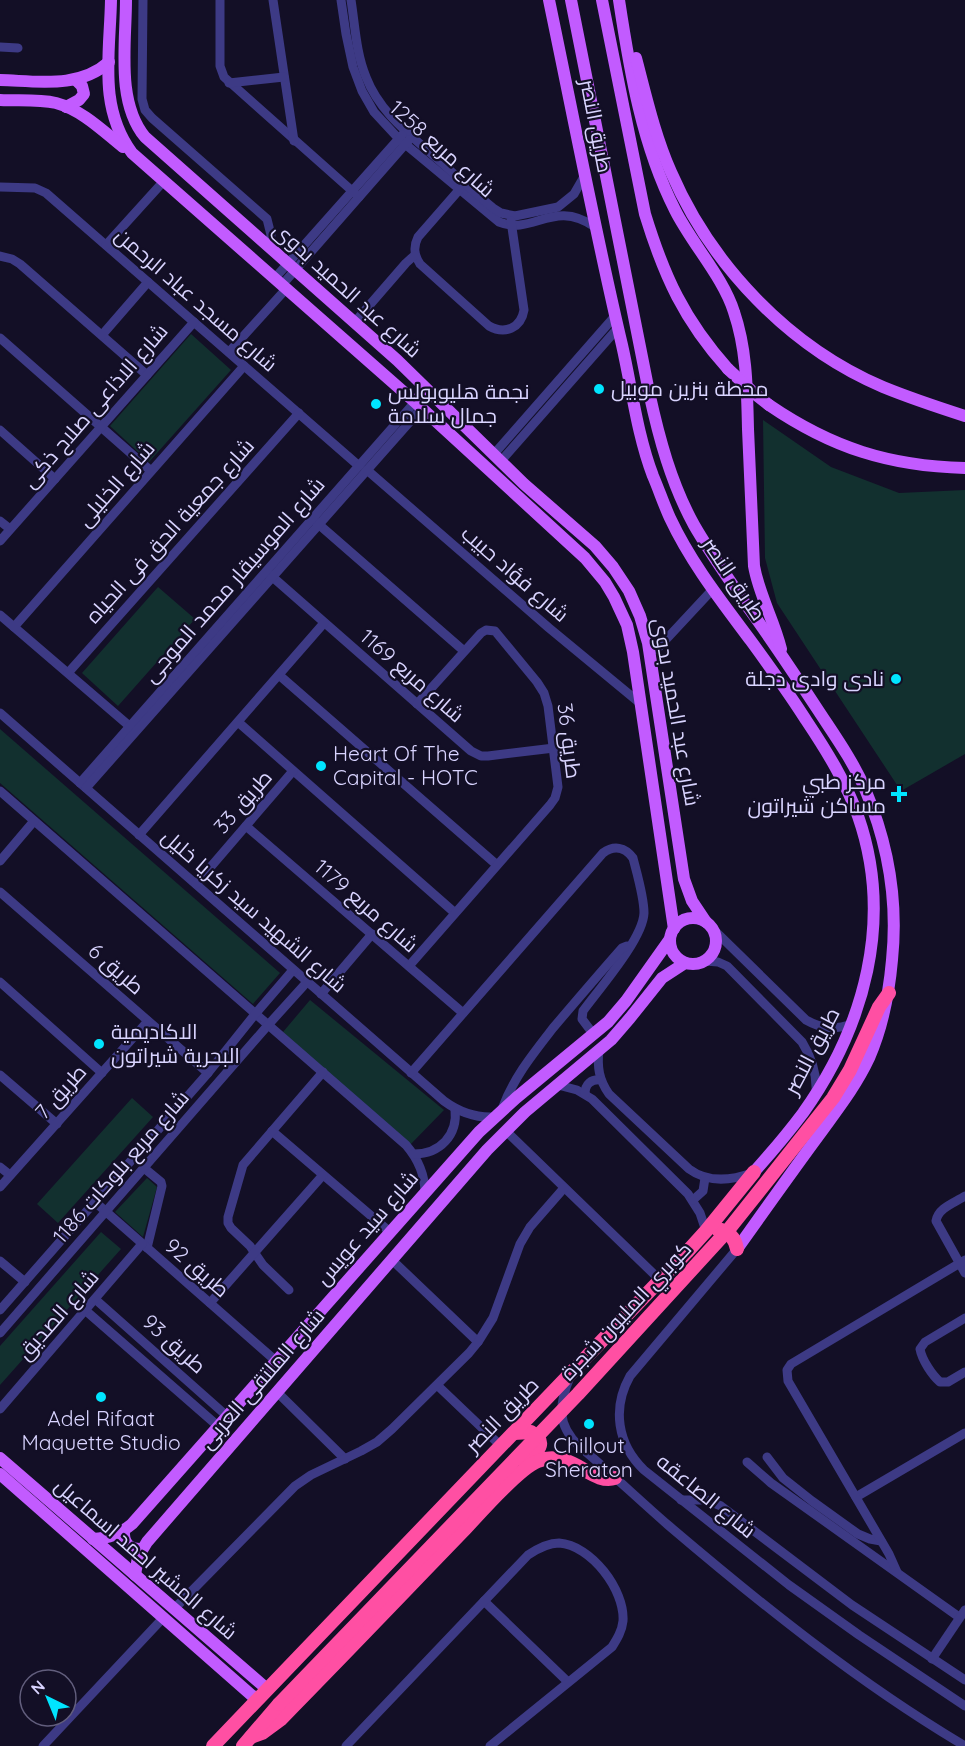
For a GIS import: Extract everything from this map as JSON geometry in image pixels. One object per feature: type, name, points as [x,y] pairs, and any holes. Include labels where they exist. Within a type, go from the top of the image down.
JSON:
[{"type":"highway","name":"كوبري المليون شجرة","points":[[247,1741],[279,1704],[578,1394],[723,1237],[838,1091],[854,1063],[879,1007],[889,993]]},
{"type":"highway","name":"طريق النصر","points":[[213,1746],[660,1280],[706,1231],[754,1172]]},
{"type":"highway","points":[[706,1231],[712,1229],[724,1231],[733,1238],[737,1250]]},
{"type":"highway","points":[[247,1741],[273,1727],[522,1471],[538,1452],[540,1442],[531,1432],[514,1433]]},
{"type":"highway","points":[[522,1471],[538,1461],[554,1458],[570,1462],[603,1479],[615,1478]]},
{"type":"main road","name":"شارع عبد الحميد بدوى","points":[[111,0],[109,96],[120,136],[132,153]]},
{"type":"main road","name":"شارع عبد الحميد بدوى","points":[[126,0],[128,106],[136,125],[150,143],[424,386],[524,484],[594,546],[613,567],[629,591],[638,610],[649,653],[684,879],[692,901],[709,926]]},
{"type":"main road","name":"طريق النصر","points":[[549,0],[638,426],[651,471],[670,519],[713,589],[807,721],[833,763],[850,797],[870,862],[873,891],[870,959],[852,1024],[836,1059],[816,1092],[785,1135],[754,1172]]},
{"type":"main road","name":"طريق النصر","points":[[571,0],[656,426],[666,460],[688,513],[710,553],[846,752],[876,818],[891,881],[894,914],[889,993],[876,1042],[854,1085],[737,1250]]},
{"type":"main road","points":[[602,0],[645,214],[653,243],[668,282],[688,318],[708,346],[748,388],[804,428],[850,449],[874,456],[923,466],[965,468]]},
{"type":"main road","points":[[620,0],[627,52],[640,115],[652,157],[682,224],[727,294],[739,328],[746,366],[754,566],[759,590],[774,626],[782,656]]},
{"type":"main road","points":[[620,0],[671,172],[696,219],[726,264],[748,291],[774,316],[819,352],[882,387],[965,416]]},
{"type":"main road","points":[[0,80],[76,80],[91,75],[109,62]]},
{"type":"main road","points":[[66,107],[83,96],[84,88],[76,80]]},
{"type":"main road","name":"شارع عبد الحميد بدوى","points":[[0,100],[44,101],[66,107],[94,123],[132,153],[418,405],[574,548],[605,582],[615,597],[627,625],[633,652],[672,934]]},
{"type":"main road","points":[[696,919],[709,926],[716,944],[712,954],[705,961],[695,964],[685,963],[673,954],[672,934],[686,920],[696,919]]},
{"type":"main road","name":"شارع سيد عويس","points":[[124,1531],[166,1487],[390,1232],[498,1114],[594,1035],[617,1013],[672,934]]},
{"type":"main road","points":[[658,956],[667,963],[668,972]]},
{"type":"main road","name":"شارع الملتقى العربى","points":[[135,1575],[142,1549],[481,1157],[506,1131],[599,1050],[626,1023],[656,983],[668,972],[685,963]]},
{"type":"main road","name":"شارع المشير احمد اسماعيل","points":[[0,1458],[26,1489],[169,1613],[267,1689]]},
{"type":"main road","name":"شارع المشير احمد اسماعيل","points":[[0,1474],[26,1489],[93,1539],[135,1575],[169,1613],[257,1700]]},
{"type":"main road","points":[[93,1539],[106,1538],[124,1531],[128,1545],[142,1549]]},
{"type":"main road","points":[[238,1683],[246,1680],[248,1672]]},
{"type":"street","points":[[143,0],[141,94],[145,110],[267,219],[271,235],[269,247]]},
{"type":"street","points":[[220,0],[222,74],[229,83],[356,194]]},
{"type":"street","points":[[273,0],[294,141]]},
{"type":"street","name":"شارع مربع 1258","points":[[341,0],[369,85],[406,138],[459,190],[495,220],[503,224],[511,220],[406,138]]},
{"type":"street","name":"شارع مربع 1258","points":[[351,0],[351,33]]},
{"type":"street","points":[[0,47],[18,48]]},
{"type":"street","points":[[229,83],[284,77]]},
{"type":"street","points":[[228,352],[281,284],[291,267],[406,138]]},
{"type":"street","points":[[560,211],[574,194],[585,175]]},
{"type":"street","points":[[106,245],[163,182]]},
{"type":"street","name":"شارع مسجد عباد الرحمن","points":[[0,187],[31,187],[43,190],[362,468]]},
{"type":"street","points":[[459,190],[418,237],[414,246],[415,255],[420,264],[496,330],[509,330],[520,322],[524,310],[511,220],[560,211],[595,227]]},
{"type":"street","points":[[354,323],[415,255]]},
{"type":"street","points":[[0,256],[20,264],[147,375]]},
{"type":"street","points":[[102,335],[148,282]]},
{"type":"street","points":[[497,457],[615,315]]},
{"type":"street","name":"شارع الاذاعى صلاح ذكى","points":[[0,541],[194,322]]},
{"type":"street","points":[[497,457],[617,328]]},
{"type":"street","points":[[0,338],[151,471]]},
{"type":"street","name":"شارع الخليلى","points":[[14,627],[244,366]]},
{"type":"street","name":"شارع الموسيقار محمد الموجى","points":[[83,786],[418,405]]},
{"type":"street","name":"شارع جمعية الحق فى الحياه","points":[[68,674],[299,413]]},
{"type":"street","points":[[0,430],[55,479]]},
{"type":"street","name":"شارع فؤاد حبيب","points":[[362,468],[640,704]]},
{"type":"street","points":[[0,521],[10,530]]},
{"type":"street","points":[[315,521],[464,651]]},
{"type":"street","name":"شارع مربع 1169","points":[[269,575],[471,752],[488,756],[554,748]]},
{"type":"street","points":[[649,653],[659,647],[713,589]]},
{"type":"street","points":[[0,615],[133,729]]},
{"type":"street","points":[[139,835],[324,623]]},
{"type":"street","name":"طريق 36","points":[[409,966],[555,798],[558,780],[548,706],[542,689],[497,632],[489,629],[483,631],[417,704]]},
{"type":"street","points":[[279,675],[497,865]]},
{"type":"street","name":"شارع الشهيد سيد زكريا خليل","points":[[0,713],[444,1101],[455,1109],[475,1116],[498,1114]]},
{"type":"street","points":[[238,722],[455,913]]},
{"type":"street","name":"طريق 33","points":[[196,884],[293,771]]},
{"type":"street","points":[[0,791],[406,1145],[414,1154],[423,1173],[425,1193]]},
{"type":"street","points":[[0,861],[34,821]]},
{"type":"street","name":"شارع مربع 1179","points":[[246,826],[464,1013]]},
{"type":"street","points":[[411,1073],[603,853],[614,848],[625,850],[633,858],[644,910],[638,934],[583,1011],[582,1019],[594,1035]]},
{"type":"street","name":"طريق 6","points":[[0,892],[208,1073]]},
{"type":"street","points":[[709,926],[806,1020],[817,1026],[828,1028],[841,1028],[852,1024]]},
{"type":"street","points":[[321,994],[372,934]]},
{"type":"street","points":[[498,1114],[525,1064],[576,1000],[622,948],[629,947]]},
{"type":"street","points":[[705,961],[718,962],[727,966],[802,1042],[815,1071],[816,1092]]},
{"type":"street","name":"شارع مربع بلوكات 1186","points":[[0,1310],[208,1073],[293,970]]},
{"type":"street","points":[[0,982],[102,1073]]},
{"type":"street","name":"شارع مربع بلوكات 1186","points":[[0,1333],[308,982]]},
{"type":"street","name":"طريق 7","points":[[0,1187],[148,1021]]},
{"type":"street","points":[[599,1050],[598,1065],[601,1080],[609,1094],[689,1169],[705,1178],[719,1180],[733,1179],[754,1172]]},
{"type":"street","points":[[290,1290],[263,1265],[250,1246],[229,1226],[228,1216],[243,1165],[323,1072]]},
{"type":"street","points":[[0,1075],[57,1124]]},
{"type":"street","points":[[585,1094],[589,1083],[601,1080]]},
{"type":"street","points":[[558,1085],[585,1094],[597,1104],[693,1200],[706,1231]]},
{"type":"street","points":[[414,1154],[433,1151],[448,1139],[454,1128],[455,1109]]},
{"type":"street","points":[[272,1131],[390,1232]]},
{"type":"street","points":[[506,1131],[660,1280]]},
{"type":"street","points":[[0,1167],[10,1175]]},
{"type":"street","points":[[144,1168],[161,1182],[162,1186],[145,1246]]},
{"type":"street","points":[[210,1303],[323,1175]]},
{"type":"street","points":[[693,1200],[703,1191],[705,1178]]},
{"type":"street","points":[[43,1746],[169,1613],[295,1486],[311,1475],[377,1442],[478,1342],[494,1318],[520,1244],[530,1227],[564,1188]]},
{"type":"street","points":[[965,1196],[941,1211],[936,1218],[937,1224],[962,1262],[965,1273]]},
{"type":"street","name":"طريق 92","points":[[95,1202],[276,1361]]},
{"type":"street","name":"شارع الصديق","points":[[0,1409],[95,1299],[145,1246]]},
{"type":"street","name":"شارع الصاعقه","points":[[737,1250],[634,1369],[620,1399],[619,1424],[623,1440],[644,1470],[789,1585],[867,1641],[965,1706]]},
{"type":"street","points":[[392,1260],[478,1342]]},
{"type":"street","points":[[0,1261],[30,1299]]},
{"type":"street","points":[[897,1572],[788,1381],[787,1370],[791,1364],[962,1262]]},
{"type":"street","points":[[32,1274],[43,1284]]},
{"type":"street","name":"طريق 93","points":[[95,1299],[228,1417]]},
{"type":"street","name":"طريق 93","points":[[86,1310],[219,1427]]},
{"type":"street","points":[[965,1318],[925,1342],[920,1349],[921,1355],[940,1382],[948,1382],[965,1372]]},
{"type":"street","points":[[574,1370],[561,1403],[565,1427],[575,1442],[712,1562],[805,1636],[890,1699],[965,1746]]},
{"type":"street","points":[[437,1385],[501,1446]]},
{"type":"street","points":[[277,1392],[345,1459]]},
{"type":"street","points":[[856,1497],[965,1433]]},
{"type":"street","points":[[767,1457],[783,1478],[797,1490],[858,1534],[881,1541]]},
{"type":"street","points":[[747,1462],[771,1483],[897,1572],[962,1613],[932,1659]]},
{"type":"street","points":[[681,1500],[707,1500],[721,1506],[852,1605],[965,1680]]},
{"type":"street","points":[[346,1746],[528,1555],[538,1549],[559,1544],[578,1549],[603,1569],[610,1580],[623,1615],[619,1636],[612,1647],[490,1746]]},
{"type":"street","points":[[484,1601],[568,1682]]},
{"type":"green space","points":[[191,334],[231,370],[149,462],[110,426]]},
{"type":"green space","name":"نادى وادى دجلة","points":[[763,420],[831,467],[899,493],[965,490],[965,754],[901,791],[777,603],[765,558]]},
{"type":"green space","points":[[158,587],[195,619],[118,706],[82,673]]},
{"type":"green space","points":[[0,729],[280,973],[253,1004],[0,783]]},
{"type":"green space","points":[[310,1000],[444,1110],[408,1147],[283,1032]]},
{"type":"green space","points":[[132,1098],[153,1117],[58,1223],[37,1204]]},
{"type":"green space","points":[[147,1178],[157,1187],[143,1237],[115,1212]]},
{"type":"green space","points":[[101,1232],[121,1249],[0,1385],[0,1346]]},
{"type":"place","name":"محطة بنزين موبيل","points":[[599,389]]},
{"type":"place","name":"نجمة هليوبولس جمال سلامة","points":[[376,404]]},
{"type":"place","name":"نادى وادى دجلة","points":[[896,679]]},
{"type":"place","name":"Heart Of The Capital - HOTC","points":[[321,766]]},
{"type":"place","name":"مركز طبي مساكن شيراتون","points":[[899,794]]},
{"type":"place","name":"الاكاديمية البحرية شيراتون","points":[[99,1044]]},
{"type":"place","name":"Adel Rifaat Maquette Studio","points":[[101,1397]]},
{"type":"place","name":"Chillout Sheraton","points":[[589,1424]]}]
